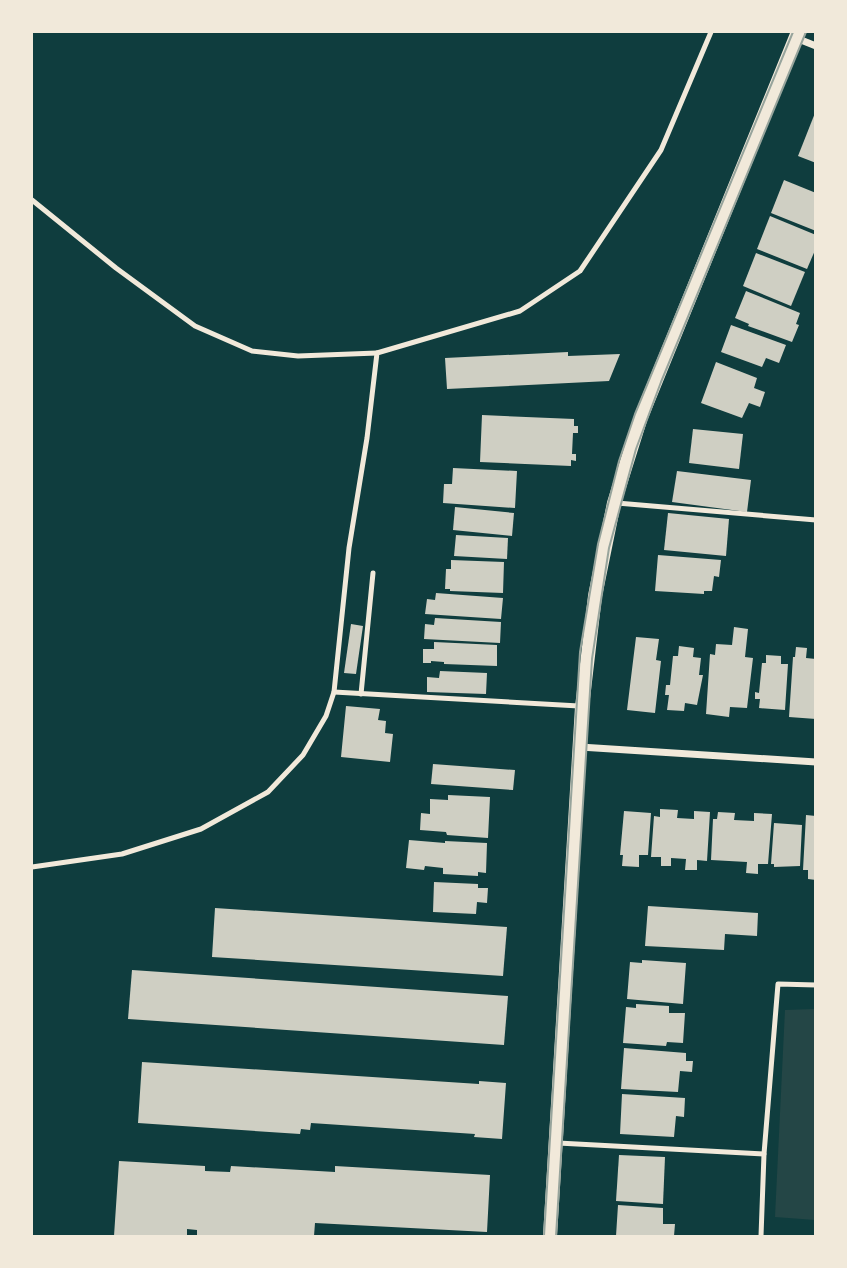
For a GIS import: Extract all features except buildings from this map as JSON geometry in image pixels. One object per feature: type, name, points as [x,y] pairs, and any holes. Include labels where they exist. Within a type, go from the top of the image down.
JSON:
[{"type":"main road","points":[[550,1237],[582,707],[595,596],[614,503],[641,417],[796,35]]},
{"type":"street","points":[[796,35],[816,46]]},
{"type":"street","points":[[580,747],[816,762]]},
{"type":"lane","points":[[32,200],[116,268],[195,326],[252,351],[298,356],[377,353],[520,311],[580,271],[661,150],[711,32]]},
{"type":"lane","points":[[32,867],[122,854],[201,829],[268,792],[303,755],[326,716],[334,692],[349,548],[367,438],[377,353]]},
{"type":"lane","points":[[614,503],[816,520]]},
{"type":"lane","points":[[361,694],[373,572]]},
{"type":"lane","points":[[334,692],[582,707]]},
{"type":"lane","points":[[761,1237],[764,1154],[778,984],[816,985]]},
{"type":"lane","points":[[555,1143],[764,1154]]},
{"type":"shaded area","points":[[815,1009],[815,1220],[775,1217],[785,1010]]},
{"type":"tram line","points":[[544,1236],[580,652],[598,544],[619,461],[635,414],[793,32]]},
{"type":"tram line","points":[[556,1236],[592,659],[609,548],[636,449],[661,382],[806,32]]}]
